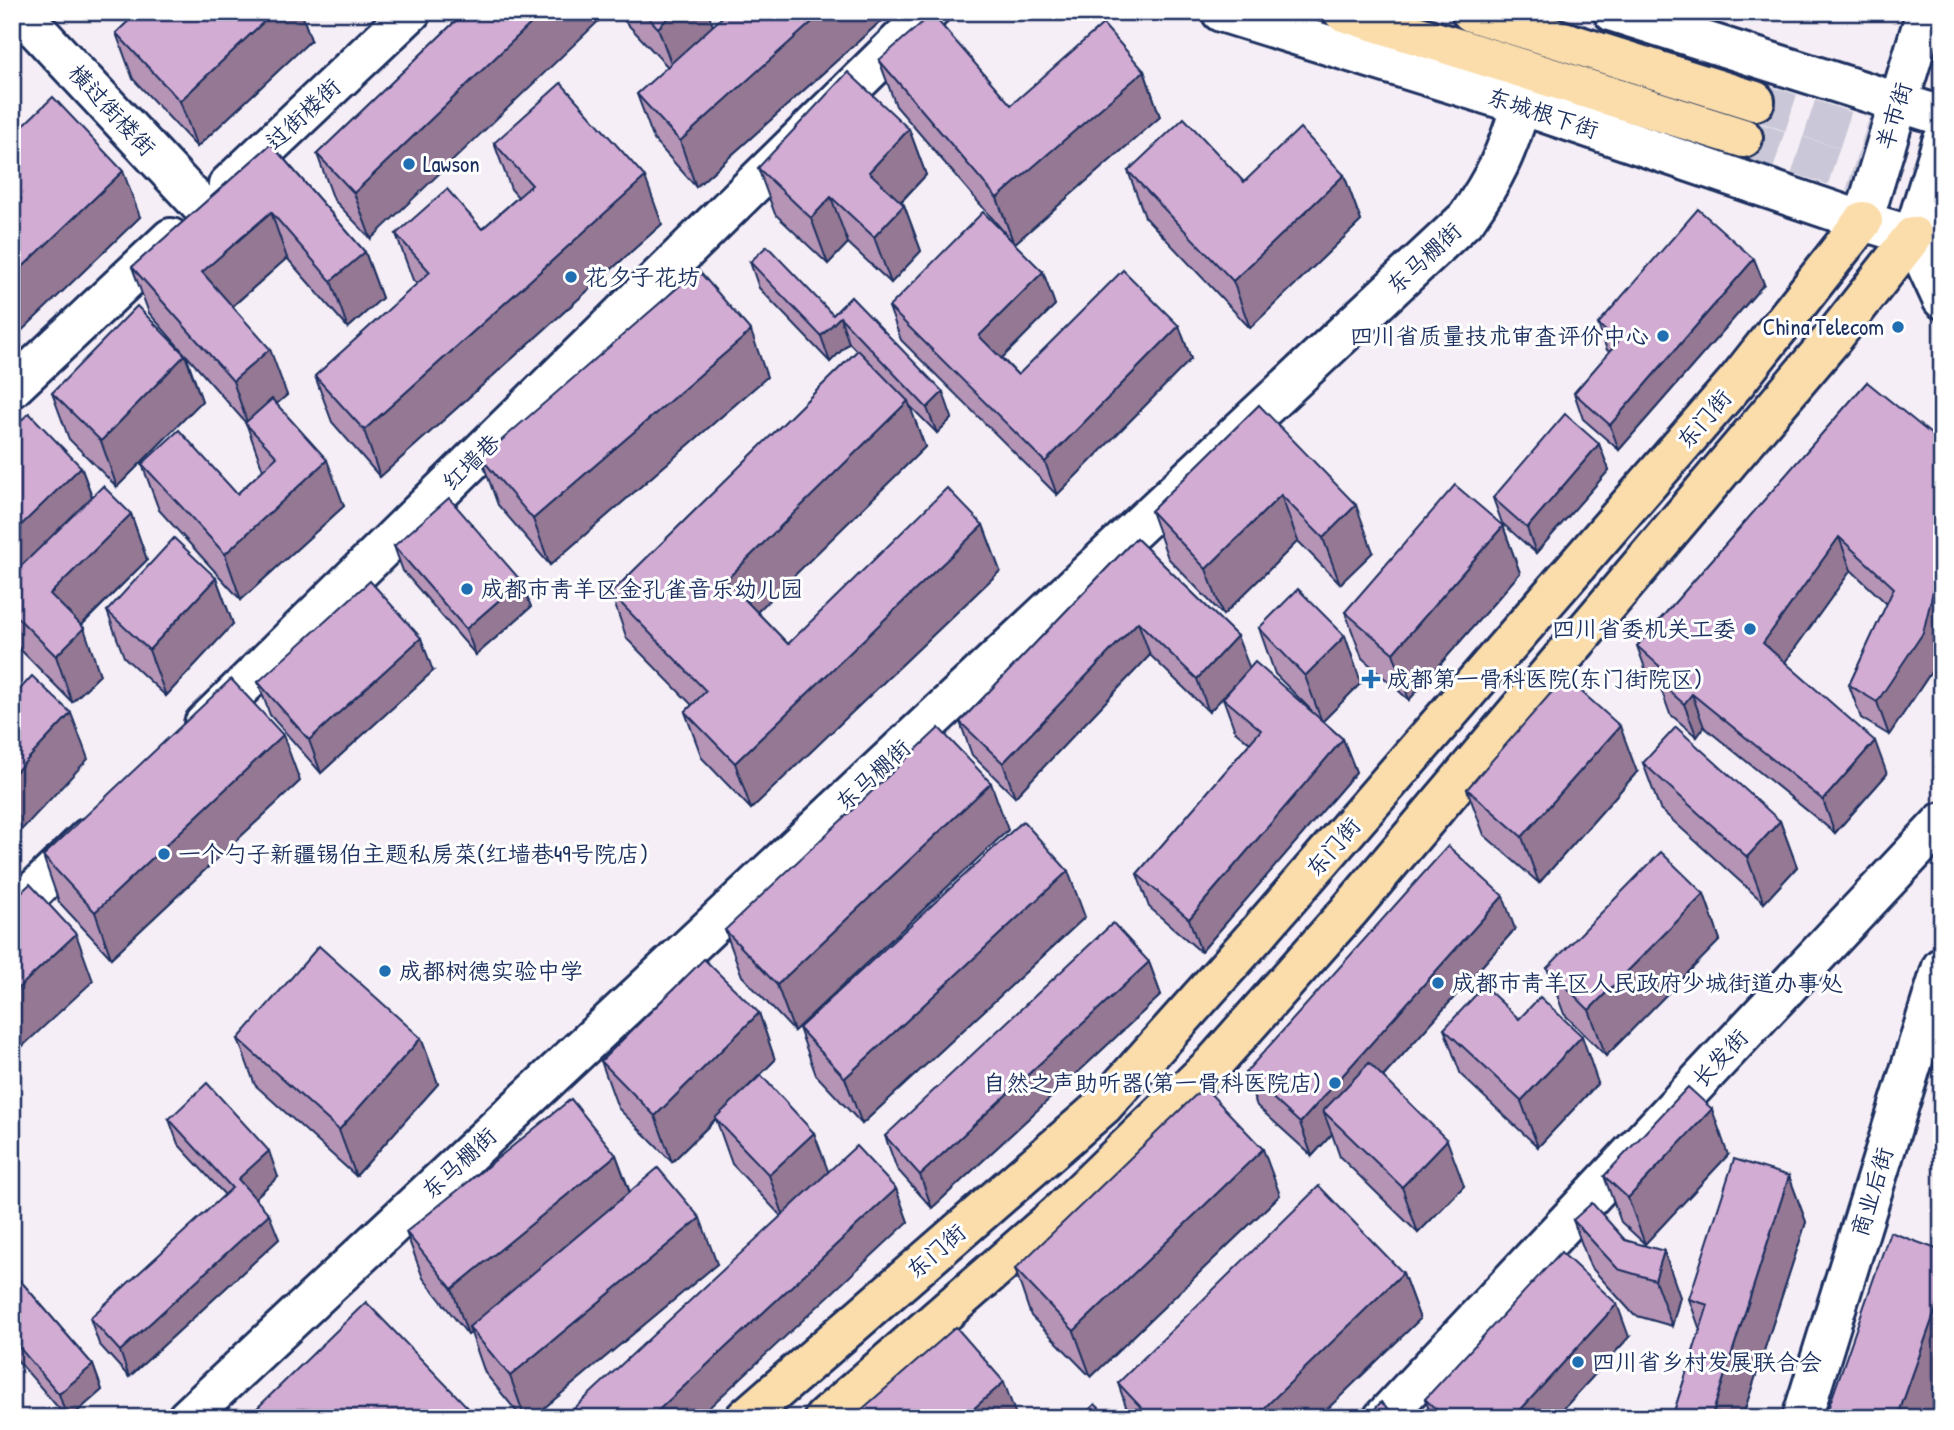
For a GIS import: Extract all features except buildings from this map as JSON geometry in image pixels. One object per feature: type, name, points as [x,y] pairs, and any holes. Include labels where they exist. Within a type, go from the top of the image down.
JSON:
[{"type":"main road","points":[[1343,12],[1743,138]]},
{"type":"main road","points":[[1471,12],[1755,102]]},
{"type":"main road","name":"东门街","points":[[745,1418],[1103,1106],[1267,923],[1737,381],[1863,221]]},
{"type":"main road","name":"东门街","points":[[824,1418],[1058,1214],[1213,1064],[1357,901],[1833,338],[1927,240]]},
{"type":"street","name":"横过街楼街","points":[[20,12],[203,208]]},
{"type":"street","name":"过街楼街","points":[[12,388],[411,12]]},
{"type":"street","name":"红墙巷","points":[[182,746],[929,12]]},
{"type":"street","name":"东城根下街","points":[[1221,12],[1521,106],[1927,240]]},
{"type":"street","points":[[1612,12],[1942,116]]},
{"type":"street","name":"羊市街","points":[[1863,221],[1926,12]]},
{"type":"street","name":"东马棚街","points":[[187,1418],[1467,218],[1490,184],[1508,146],[1521,106]]},
{"type":"street","points":[[1942,142],[1927,240],[1942,299]]},
{"type":"street","points":[[12,912],[112,814]]},
{"type":"street","name":"长发街","points":[[1383,1418],[1942,822]]},
{"type":"street","name":"商业后街","points":[[1802,1418],[1942,967]]},
{"type":"tunnel","points":[[1755,101],[1942,161]]},
{"type":"tunnel","points":[[1743,138],[1942,200]]},
{"type":"place","name":"Lawson","points":[[409,164]]},
{"type":"place","name":"花夕子花坊","points":[[571,277]]},
{"type":"place","name":"China Telecom","points":[[1898,327]]},
{"type":"place","name":"四川省质量技术审查评价中心","points":[[1663,336]]},
{"type":"place","name":"成都市青羊区金孔雀音乐幼儿园","points":[[467,589]]},
{"type":"place","name":"四川省委机关工委","points":[[1750,629]]},
{"type":"place","name":"成都第一骨科医院(东门街院区)","points":[[1371,679]]},
{"type":"place","name":"一个勺子新疆锡伯主题私房菜(红墙巷49号院店)","points":[[164,854]]},
{"type":"place","name":"成都树德实验中学","points":[[385,971]]},
{"type":"place","name":"成都市青羊区人民政府少城街道办事处","points":[[1438,983]]},
{"type":"place","name":"自然之声助听器(第一骨科医院店)","points":[[1335,1083]]},
{"type":"place","name":"四川省乡村发展联合会","points":[[1578,1362]]}]
